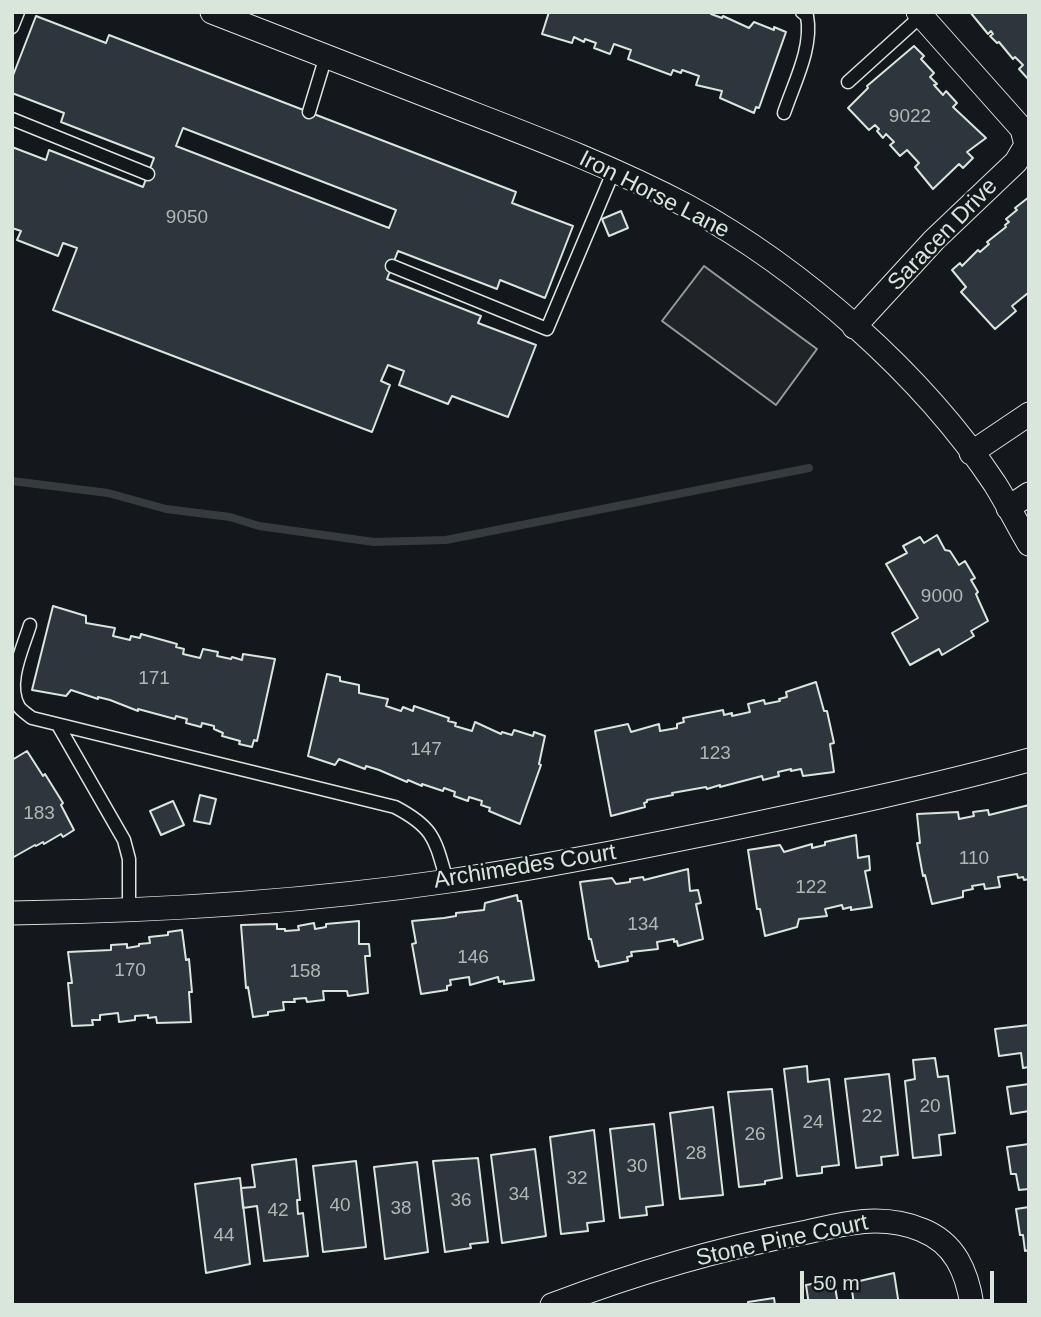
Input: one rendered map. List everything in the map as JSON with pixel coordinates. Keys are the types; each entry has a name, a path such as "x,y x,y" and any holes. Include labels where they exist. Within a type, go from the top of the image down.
{"street":[{"name":"Iron Horse Lane","path":"212,12 614,170 687,206 735,235 791,274 894,363 941,413 995,484 1029,544"},
{"name":"Saracen Drive","path":"854,327 934,240 1016,162 1028,147 1021,129 919,14"},
{"path":"971,453 1029,414"},
{"path":"1009,508 1029,494"},
{"name":"Archimedes Court","path":"12,913 129,911 262,902 447,881 577,860 862,802 1029,760"},
{"name":"Stone Pine Court","path":"552,1305 611,1283 770,1239 850,1223 877,1221 923,1230 952,1250 969,1283 972,1305"}],"lane":[{"path":"12,27 18,12"},
{"path":"784,113 808,43 807,16 802,12"},
{"path":"848,82 919,14"},
{"path":"309,112 326,56"},
{"path":"12,119 148,174"},
{"path":"392,266 547,329 614,170"},
{"path":"30,625 14,680 20,708 32,718 395,807 416,818 430,831 447,881"},
{"path":"58,724 124,839 129,859 129,911"}],"shaded area":[{"path":"704,266 817,349 776,405 662,321"}],"building":[{"path":"549,12 712,12 711,14 722,18 723,16 749,28 754,22 786,32 759,108 756,107 754,113 720,98 722,91 696,85 699,76 682,70 681,73 673,70 671,75 628,59 631,50 614,44 610,54 594,48 596,43 585,39 584,42 574,37 572,43 542,34"},
{"path":"970,12 1029,12 1029,80 1019,69 1023,65 990,36 993,34 991,31 988,34"},
{"path":"36,16 106,43 109,35 516,192 512,203 573,226 545,298 500,280 497,289 398,251 387,279 481,316 478,323 536,345 508,417 452,396 448,404 399,385 404,371 388,365 381,381 390,385 372,432 53,310 77,248 63,243 58,256 17,240 21,231 12,228 12,147 46,160 49,150 143,187 154,158 61,122 64,113 12,93 12,78","holes":["183,128 396,210 389,228 176,146"]},
{"path":"914,46 924,56 921,59 934,73 930,77 937,84 934,85 943,95 946,91 957,103 953,107 986,138 967,152 973,158 963,168 959,164 933,189 915,167 919,163 907,150 900,156 890,145 894,142 886,134 883,138 875,125 869,130 848,108 867,86"},
{"path":"1029,197 1029,295 1028,293 1012,306 1016,311 995,329 961,292 966,287 952,270 960,263 962,266 978,250 980,252 989,244 987,242 1006,227 1009,222 1006,219 1017,210 1015,208"},
{"path":"621,211 628,228 609,236 602,219"},
{"path":"937,535 945,550 950,551 959,565 965,561 975,578 971,580 988,621 971,631 974,636 942,655 939,649 910,665 892,633 918,618 886,564 907,553 903,546 920,537 924,543"},
{"path":"53,606 86,616 86,623 115,628 113,636 130,640 131,636 140,638 141,634 177,644 176,647 184,649 183,654 200,658 203,649 218,652 217,656 231,659 242,660 243,654 275,659 257,741 254,740 252,747 239,744 240,741 222,736 223,733 214,729 214,726 202,723 201,727 186,723 187,719 138,711 110,700 71,690 66,696 32,690"},
{"path":"327,674 340,677 340,681 359,685 359,693 388,699 386,706 401,711 403,707 413,711 414,706 449,718 448,721 456,723 455,726 472,731 475,722 501,734 512,735 514,730 533,736 534,732 545,736 539,764 541,765 520,824 489,811 490,808 481,805 482,801 469,797 468,801 454,796 455,792 444,788 443,791 408,780 407,782 379,770 366,766 365,769 339,759 335,765 308,756"},
{"path":"816,682 824,711 827,711 834,743 830,744 834,772 803,776 801,769 791,769 778,772 779,776 763,780 762,776 720,787 672,793 673,795 647,800 645,807 611,816 595,731 628,724 631,732 659,724 660,731 677,728 677,724 684,722 683,718 723,710 724,715 732,713 732,716 750,712 748,704 764,700 765,704 780,701 779,699 787,697 786,692"},
{"path":"27,751 63,803 61,805 74,830 63,837 61,834 44,844 35,845 12,858 12,760"},
{"path":"200,795 216,799 210,824 194,821"},
{"path":"173,801 184,825 161,835 150,811"},
{"path":"1029,805 1029,879 1018,878 1017,874 998,877 1000,887 985,889 984,884 972,886 973,889 963,891 963,897 932,904 917,843 920,843 917,814 958,812 959,819 974,816 973,812 988,810 989,815"},
{"path":"856,835 858,858 869,856 870,870 865,871 872,907 851,910 851,907 843,909 842,905 825,909 827,916 799,919 797,927 765,936 760,909 757,909 748,850 780,845 784,852 812,844 812,848 825,845 825,842"},
{"path":"688,869 690,891 698,890 701,903 696,904 703,939 678,946 674,939 657,942 658,949 631,952 632,956 627,957 628,961 599,967 589,939 580,882 612,878 616,884"},
{"path":"517,895 518,901 521,901 534,980 504,984 504,981 499,982 498,977 470,985 469,977 450,980 451,985 447,986 447,990 421,994 412,944 416,943 412,921 484,910 485,903"},
{"path":"359,921 359,944 369,944 370,956 365,956 368,993 348,996 347,991 323,991 324,1000 307,1002 306,998 294,999 295,1002 283,1002 284,1010 253,1017 248,987 246,988 241,925 277,924 277,929 285,931 299,930 298,926 314,923 315,929 326,927 326,924"},
{"path":"182,930 186,960 189,959 191,1022 157,1023 156,1017 148,1018 148,1015 119,1022 118,1013 100,1015 100,1020 92,1020 93,1025 72,1026 68,983 72,983 68,952 111,950 111,945 127,944 127,948 139,946 150,943 149,937"},
{"path":"1029,1025 1029,1067 1023,1068 1021,1053 999,1056 995,1029"},
{"path":"935,1058 938,1077 948,1076 955,1133 939,1135 941,1155 913,1158 905,1081 915,1079 913,1060"},
{"path":"807,1066 808,1082 829,1079 839,1165 822,1167 822,1173 797,1176 784,1069"},
{"path":"889,1074 898,1155 881,1157 882,1165 856,1168 845,1079"},
{"path":"1029,1084 1029,1111 1011,1114 1007,1087"},
{"path":"772,1089 782,1178 765,1181 765,1184 739,1187 728,1092"},
{"path":"713,1107 723,1195 680,1199 670,1113"},
{"path":"654,1124 663,1205 646,1207 647,1215 620,1218 610,1129"},
{"path":"594,1130 604,1221 587,1223 588,1231 561,1234 550,1137"},
{"path":"1029,1144 1029,1189 1019,1190 1016,1174 1011,1174 1007,1147"},
{"path":"535,1149 546,1236 502,1243 491,1155"},
{"path":"478,1158 488,1242 470,1244 471,1248 445,1252 433,1161"},
{"path":"296,1159 300,1200 297,1200 298,1214 303,1213 308,1256 264,1261 257,1206 243,1208 241,1188 255,1187 252,1165"},
{"path":"356,1161 366,1247 323,1252 313,1166"},
{"path":"417,1162 428,1252 385,1259 374,1167"},
{"path":"240,1178 250,1264 206,1273 195,1184"},
{"path":"1029,1207 1029,1250 1025,1251 1016,1209"},
{"path":"894,1273 899,1305 854,1305 851,1283"},
{"path":"834,1280 838,1305 809,1305 806,1285"},
{"path":"774,1298 775,1305 748,1305 748,1302"}],"waterway":[{"path":"12,481 108,493 166,509 230,517 259,526 374,542 446,540 809,468"}]}
